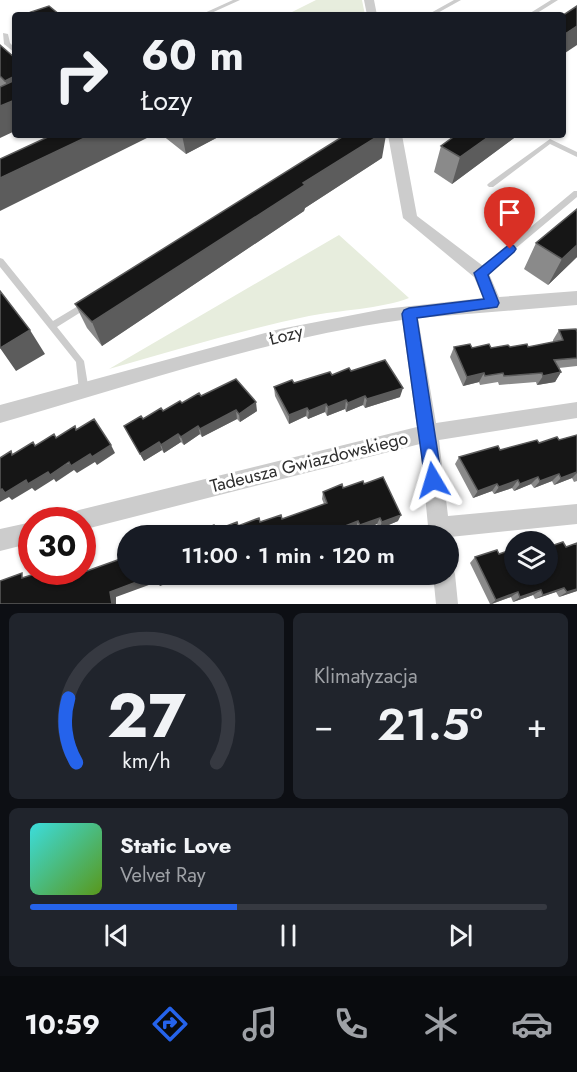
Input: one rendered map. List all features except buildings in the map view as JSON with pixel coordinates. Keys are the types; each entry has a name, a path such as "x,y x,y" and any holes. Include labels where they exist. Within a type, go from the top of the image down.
{"street":[{"path":"396,138 410,218 481,273 493,303"},
{"name":"Łozy","path":"0,414 321,326 493,303 577,298"},
{"path":"409,314 428,433 438,525"},
{"name":"Tadeusza Gwiazdowskiego","path":"96,516 428,433 577,410"},
{"path":"459,529 577,514"},
{"path":"0,540 18,536"},
{"path":"445,585 447,604"}],"lane":[{"path":"211,12 237,0"},
{"path":"436,12 458,0"},
{"path":"535,12 555,0"},
{"path":"5,34 7,44 12,48"},
{"path":"491,185 550,141 577,155"},
{"path":"481,273 577,193"},
{"path":"0,261 80,361 84,391"},
{"path":"53,325 95,299"}],"green space":[{"path":"316,0 362,0 364,12 292,12"},
{"path":"339,235 409,298 386,305 321,314 284,322 109,369"}],"route":[{"path":"433,480 409,314 493,303 481,273 510,249"}]}
